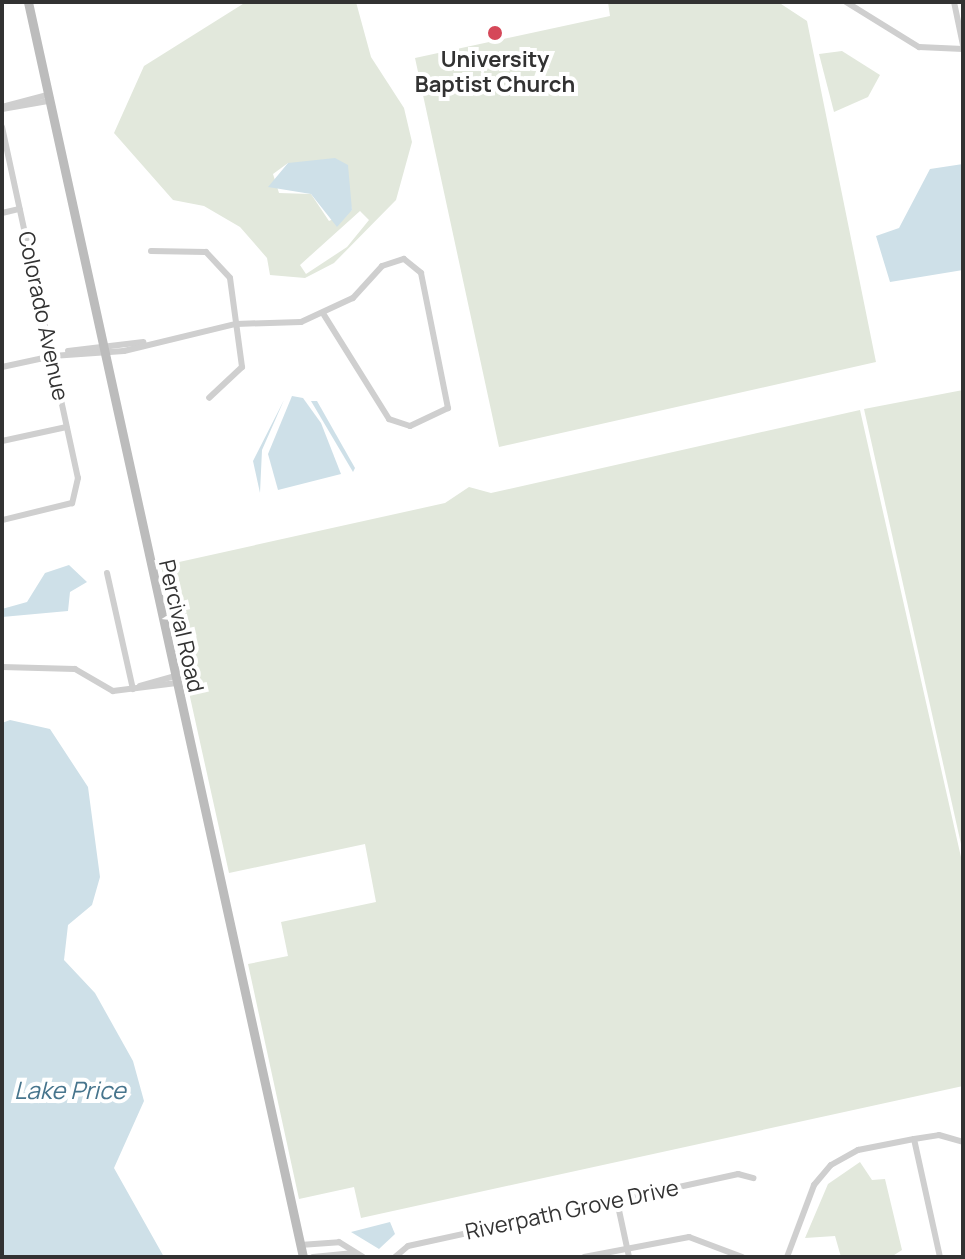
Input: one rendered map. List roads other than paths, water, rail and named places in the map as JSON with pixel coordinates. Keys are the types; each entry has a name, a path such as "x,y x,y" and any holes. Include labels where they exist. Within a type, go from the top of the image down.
{"street":[{"name":"Percival Road","path":"28,2 303,1257"},
{"path":"846,2 919,47 963,47 954,2"},
{"path":"2,108 48,98"},
{"name":"Colorado Avenue","path":"2,127 78,478 72,503 2,520"},
{"path":"2,213 20,209"},
{"path":"151,251 218,259 230,278 242,367 209,398"},
{"path":"2,367 236,324 324,315 353,298 382,266 404,259 421,273 447,397 440,417 410,426 389,419 324,315"},
{"path":"2,441 67,427"},
{"path":"107,573 133,689"},
{"path":"2,667 75,669 113,691 175,679"},
{"path":"787,1257 814,1185 831,1165 858,1150 914,1139 939,1135 963,1142"},
{"path":"914,1139 940,1257"},
{"name":"Riverpath Grove Drive","path":"395,1257 408,1246 738,1174 753,1178"},
{"path":"617,1201 629,1257"},
{"path":"584,1257 689,1237 742,1257"},
{"path":"300,1245 339,1242 360,1255"},
{"path":"313,1257 360,1255"}],"water":[{"path":"335,158 348,165 352,210 337,227 311,194 268,187 288,163"},
{"path":"963,164 963,270 890,282 876,236 899,228 930,169"},
{"path":"292,396 303,398 321,423 341,474 278,490 268,454"},
{"path":"284,400 262,450 260,493 253,461"},
{"path":"311,401 317,401 355,468 353,472"},
{"path":"69,565 87,582 70,592 68,611 2,617 2,609 27,602 45,573"},
{"name":"Lake Price","path":"10,720 50,729 88,787 100,877 92,905 68,925 64,960 95,993 133,1061 144,1101 114,1168 164,1257 2,1257 2,723"},
{"path":"390,1222 395,1234 379,1249 351,1232"}],"place":[{"name":"University Baptist Church","path":"495,33"}]}
